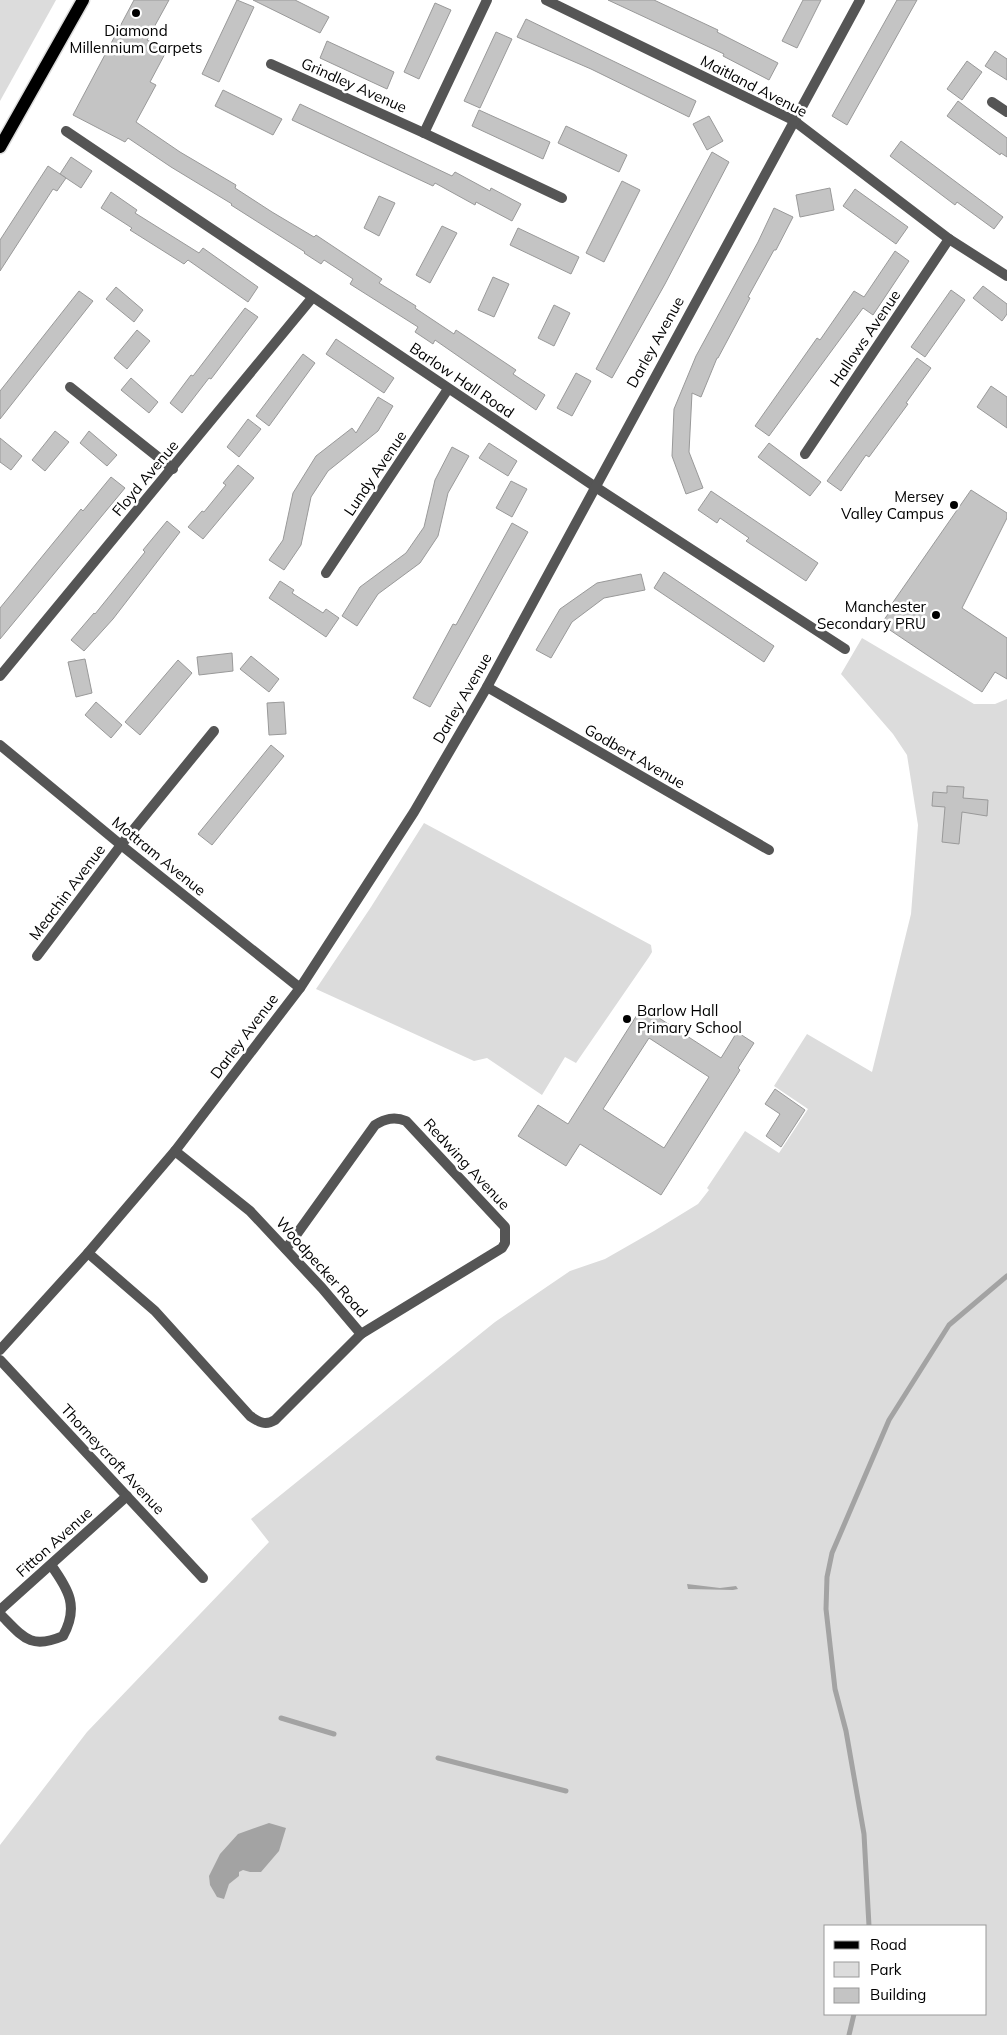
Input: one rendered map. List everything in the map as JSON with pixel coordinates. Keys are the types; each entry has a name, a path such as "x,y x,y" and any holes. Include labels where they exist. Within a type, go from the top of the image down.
{"main road":[{"path":"0,147 83,0"}],"street":[{"path":"424,133 487,0"},
{"name":"Maitland Avenue","path":"546,0 793,120 949,238 1007,276"},
{"name":"Darley Avenue","path":"0,1350 88,1253 175,1151 300,988 414,812 487,687 594,486 860,0"},
{"name":"Grindley Avenue","path":"271,64 562,198"},
{"path":"992,102 1007,112"},
{"name":"Barlow Hall Road","path":"66,131 448,389 845,650"},
{"name":"Hallows Avenue","path":"805,454 949,238"},
{"name":"Floyd Avenue","path":"0,676 173,469 312,298"},
{"path":"70,387 173,469"},
{"name":"Lundy Avenue","path":"326,573 448,389"},
{"name":"Godbert Avenue","path":"487,687 769,850"},
{"name":"Meachin Avenue","path":"37,956 121,845 214,730"},
{"name":"Mottram Avenue","path":"0,745 121,845 300,988"},
{"name":"Redwing Avenue","path":"286,1249 374,1125 392,1118 406,1121 505,1227 505,1243 502,1248 362,1334"},
{"name":"Woodpecker Road","path":"88,1253 155,1311 250,1416 261,1423 268,1424 275,1420 362,1334 250,1211 175,1151"},
{"name":"Thorneycroft Avenue","path":"0,1360 204,1578"},
{"name":"Fitton Avenue","path":"0,1612 127,1496"},
{"path":"0,1612 18,1632 32,1642 48,1642 63,1636 72,1615 70,1600 64,1583 51,1565"}],"green space":[{"path":"0,0 56,0 0,101"},
{"path":"862,638 974,704 995,704 1007,699 1007,2035 0,2035 0,1845 87,1732 269,1542 251,1519 495,1322 570,1271 605,1259 698,1204 709,1190 707,1188 745,1131 779,1153 808,1109 774,1086 807,1034 872,1072 911,914 918,825 907,755 893,734 841,674"},
{"path":"424,823 651,945 652,952 649,957 576,1063 565,1057 542,1095 487,1058 474,1061 316,989"}],"shaded area":[{"path":"687,1584 720,1588 736,1586 738,1589 688,1589"},
{"path":"269,1823 286,1828 279,1851 261,1872 243,1870 239,1872 239,1876 229,1884 224,1899 217,1897 210,1885 209,1876 220,1854 238,1834"}],"building":[{"path":"134,0 169,0 147,40 167,50 150,82 156,85 136,122 180,152 236,185 235,188 272,212 314,237 316,235 382,279 379,283 416,306 415,308 454,334 456,330 516,370 513,374 545,395 536,410 435,340 433,344 415,332 418,327 350,284 353,279 324,260 321,264 232,204 128,138 125,142 73,115"},
{"path":"237,0 254,7 219,82 202,74"},
{"path":"253,0 295,0 329,17 320,33"},
{"path":"608,0 654,0 718,30 717,32 778,63 769,80 723,56 724,54"},
{"path":"803,0 821,0 797,48 782,41"},
{"path":"897,0 917,0 847,125 832,116"},
{"path":"435,3 451,10 419,79 404,72"},
{"path":"526,19 696,101 689,117 591,69 517,37"},
{"path":"496,32 512,39 480,108 464,101"},
{"path":"327,41 394,72 387,89 320,58"},
{"path":"995,51 1007,59 1007,80 985,66"},
{"path":"967,61 982,72 962,100 947,89"},
{"path":"223,90 282,119 273,135 215,106"},
{"path":"958,101 1007,138 1007,157 1001,153 1000,155 947,116"},
{"path":"300,104 452,176 455,172 490,191 491,188 521,204 512,221 476,202 475,205 435,183 433,186 292,120"},
{"path":"479,110 550,142 543,159 472,126"},
{"path":"709,116 723,141 707,150 693,124"},
{"path":"566,126 627,155 619,172 558,143"},
{"path":"901,141 1003,217 994,229 957,202 955,205 890,156"},
{"path":"712,152 729,162 665,284 612,378 596,369"},
{"path":"71,157 92,171 81,188 60,174"},
{"path":"48,166 66,178 57,191 53,189 0,271 0,240"},
{"path":"622,181 640,190 604,262 586,253"},
{"path":"830,188 834,210 800,217 796,195"},
{"path":"855,189 908,227 896,244 843,206"},
{"path":"111,192 137,210 135,213 199,253 203,248 258,287 248,302 188,260 184,264 130,230 132,228 101,208"},
{"path":"379,196 395,203 379,236 364,228"},
{"path":"774,208 793,217 748,297 750,298 717,358 701,397 692,393 689,452 703,488 686,494 672,456 674,409 696,356 758,242"},
{"path":"442,226 457,233 430,283 416,275"},
{"path":"518,228 579,257 571,274 510,245"},
{"path":"895,251 909,261 873,315 863,308 769,436 755,426 817,338 820,340 854,291 864,297"},
{"path":"493,277 509,284 494,317 478,310"},
{"path":"983,286 1007,304 1007,314 1002,321 973,298"},
{"path":"116,287 143,310 134,322 106,299"},
{"path":"951,290 965,300 925,357 911,347"},
{"path":"79,291 93,301 0,419 0,391"},
{"path":"554,305 570,313 554,346 538,338"},
{"path":"245,308 258,317 211,379 209,378 182,413 170,403"},
{"path":"137,330 150,341 127,369 114,358"},
{"path":"336,339 394,378 384,393 326,354"},
{"path":"303,354 315,363 269,426 256,416"},
{"path":"917,358 931,368 906,403 908,404 869,457 866,455 841,491 827,481"},
{"path":"576,373 591,381 572,416 557,408"},
{"path":"131,378 158,402 149,413 121,390"},
{"path":"991,386 1007,397 1007,428 977,407"},
{"path":"378,397 393,406 378,431 328,471 311,497 301,545 284,570 269,560 283,540 293,493 316,456 352,428 356,433"},
{"path":"248,419 261,429 239,457 227,447"},
{"path":"55,431 69,442 45,471 32,460"},
{"path":"89,431 117,455 107,466 80,443"},
{"path":"0,438 22,456 11,470 0,462"},
{"path":"489,443 517,461 508,476 479,458"},
{"path":"769,443 821,482 810,496 758,457"},
{"path":"452,447 469,456 448,493 438,536 420,563 378,594 357,626 342,616 360,587 406,553 424,527 435,480"},
{"path":"238,465 254,478 203,539 188,527 202,511 204,512 226,485 223,483"},
{"path":"111,477 125,488 0,639 0,608 81,509 83,511"},
{"path":"511,481 527,489 512,517 496,508"},
{"path":"971,490 1007,513 1007,518 962,608 1007,638 1007,679 995,672 982,692 881,624 891,610 889,608"},
{"path":"711,491 818,563 806,581 746,541 749,538 720,518 717,523 698,510"},
{"path":"167,521 180,532 113,619 84,651 71,640 95,614 145,552 143,550"},
{"path":"512,523 528,532 430,707 413,698 453,624 456,625"},
{"path":"664,572 774,646 764,662 654,588"},
{"path":"641,574 645,590 604,598 572,622 551,658 536,650 560,609 597,583"},
{"path":"280,581 294,590 292,593 323,613 326,609 339,618 326,637 269,598"},
{"path":"232,653 233,671 199,675 197,657"},
{"path":"251,656 279,679 269,692 240,669"},
{"path":"85,659 92,693 76,697 68,662"},
{"path":"178,660 192,673 140,735 125,722"},
{"path":"96,702 122,725 111,738 85,715"},
{"path":"284,702 286,734 269,735 267,703"},
{"path":"271,745 284,756 212,845 198,834"},
{"path":"947,786 964,787 963,798 988,800 987,816 962,812 959,844 942,842 945,807 932,806 933,792 947,793"},
{"path":"642,1007 721,1058 737,1032 754,1043 738,1068 740,1070 661,1195 580,1144 566,1166 518,1136 538,1105 568,1124","holes":["649,1038 709,1077 664,1148 603,1109"]},
{"path":"775,1089 805,1110 781,1147 766,1136 780,1114 765,1104"}],"waterway":[{"path":"869,1925 864,1834 846,1731 835,1689 826,1609 827,1577 832,1553 889,1420 949,1325 1007,1276"},
{"path":"281,1718 334,1734"},
{"path":"438,1758 566,1791"},
{"path":"849,2035 854,2015"}],"place":[{"name":"Diamond Millennium Carpets","path":"136,13"},
{"name":"Mersey Valley Campus","path":"954,505"},
{"name":"Manchester Secondary PRU","path":"936,615"},
{"name":"Barlow Hall Primary School","path":"627,1019"}]}
